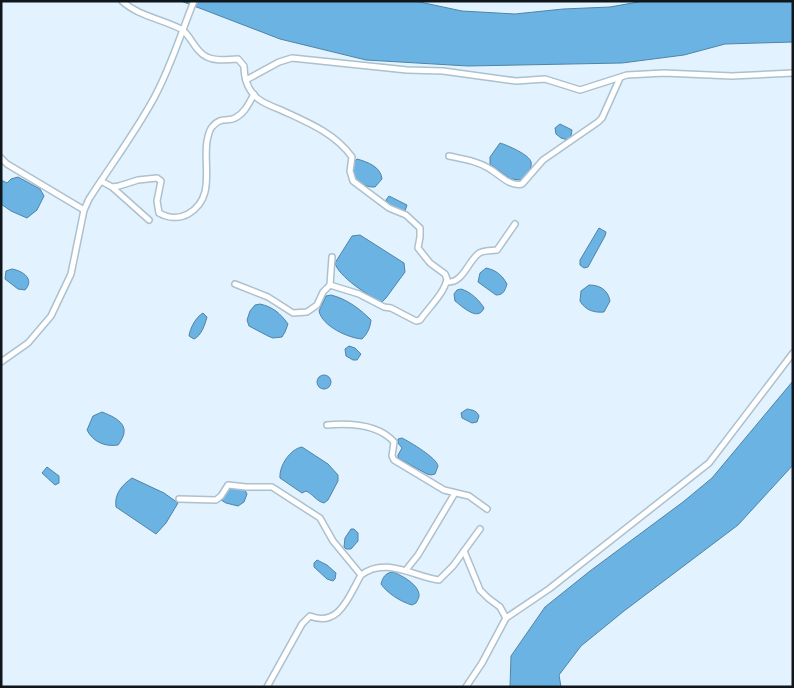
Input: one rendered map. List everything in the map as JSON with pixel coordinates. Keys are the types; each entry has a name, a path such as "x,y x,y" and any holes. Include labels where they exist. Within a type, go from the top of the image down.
{"street":[{"path":"122,1 144,14 183,30 195,47 206,57 215,60 238,60 244,66 244,75 256,98 316,126 331,136 352,157 350,171 353,180 389,208 406,216 420,228 418,248 430,263 445,274 447,282 420,320 416,321 391,308 384,308 359,294 330,285"},
{"path":"1,362 28,343 51,316 71,274 84,210 89,199 138,126 155,96 194,1"},
{"path":"246,80 278,62 292,58 407,70 443,70 516,81 545,79 580,90 627,75 664,72 732,76 793,73"},
{"path":"448,156 476,162 490,168 509,182 517,185 522,184 543,160 602,118 620,78"},
{"path":"112,186 157,178 160,181 159,213 171,218 182,217 192,212 200,203 207,189 205,150 211,127 223,118 234,119 244,111 254,94"},
{"path":"1,158 7,164 84,210"},
{"path":"101,181 112,186 149,220"},
{"path":"447,282 452,283 460,278 478,254 484,251 497,250 515,224"},
{"path":"234,284 268,297 293,313 307,312 317,305 323,292 330,285 332,257"},
{"path":"466,687 482,663 506,618 549,589 709,463 793,354"},
{"path":"327,425 364,425 383,434 394,442 392,456 394,460 444,490 469,496 487,509"},
{"path":"179,499 216,500 228,485 232,484 246,487 272,488 320,518 333,541 361,576"},
{"path":"406,570 418,555 455,493"},
{"path":"267,687 302,624 310,616 325,620 336,615 361,576 366,572 381,568 406,570 421,577 439,580 453,566 480,528"},
{"path":"464,551 480,590 500,607 506,618"}],"water":[{"path":"181,1 415,1 462,11 515,14 610,7 644,1 793,1 793,42 725,44 684,55 622,63 468,66 366,60 280,39"},
{"path":"560,124 572,130 568,140 556,134 555,128"},
{"path":"500,143 530,159 531,167 521,180 511,179 490,164 490,157"},
{"path":"357,159 369,163 379,171 382,179 375,187 361,183 352,176 352,164"},
{"path":"18,177 40,189 44,196 37,210 27,218 1,204 1,180 7,183 11,179"},
{"path":"389,196 407,205 405,211 403,212 390,205 386,200"},
{"path":"599,228 606,232 605,236 588,267 584,268 580,265 580,260"},
{"path":"360,235 404,263 405,272 382,302 347,279 335,263 352,236"},
{"path":"486,268 498,273 507,284 501,294 496,295 478,282 480,273"},
{"path":"12,269 24,274 28,279 28,286 25,290 18,289 5,279 6,271"},
{"path":"589,285 600,287 607,294 610,301 604,312 590,310 584,307 580,301 581,291"},
{"path":"461,289 471,294 480,302 484,308 481,312 474,314 455,301 454,294 457,290"},
{"path":"331,295 353,305 371,320 366,335 362,339 336,330 325,322 319,311 326,296"},
{"path":"260,304 276,311 288,324 282,337 273,338 249,326 247,320 250,311 255,305"},
{"path":"203,313 207,317 205,323 201,333 194,339 189,336 191,330 196,320"},
{"path":"349,346 355,348 361,354 357,360 346,356 345,349"},
{"path":"321,375 327,375 331,382 327,389 321,389 317,385 317,379"},
{"path":"793,381 793,465 738,525 581,646 559,675 561,687 510,687 511,656 545,607 712,478"},
{"path":"467,409 477,413 479,416 477,422 472,423 462,418 461,413"},
{"path":"102,412 119,421 124,428 122,439 118,445 100,443 87,430 93,416"},
{"path":"402,438 433,459 438,466 435,474 427,474 398,458 402,448 398,443 398,439"},
{"path":"302,447 328,464 338,475 338,481 328,500 324,503 306,491 302,493 280,478 283,463 293,451"},
{"path":"47,467 59,476 59,483 55,485 42,473"},
{"path":"132,478 164,493 178,503 166,523 156,534 116,507 116,498 120,490"},
{"path":"228,488 243,489 247,494 244,502 238,506 221,500"},
{"path":"351,529 358,533 358,541 351,549 346,549 344,547 345,538"},
{"path":"317,560 327,565 336,573 333,581 327,579 314,567 314,563"},
{"path":"393,572 405,578 416,588 419,596 416,603 408,604 391,594 381,584 388,573"}]}
